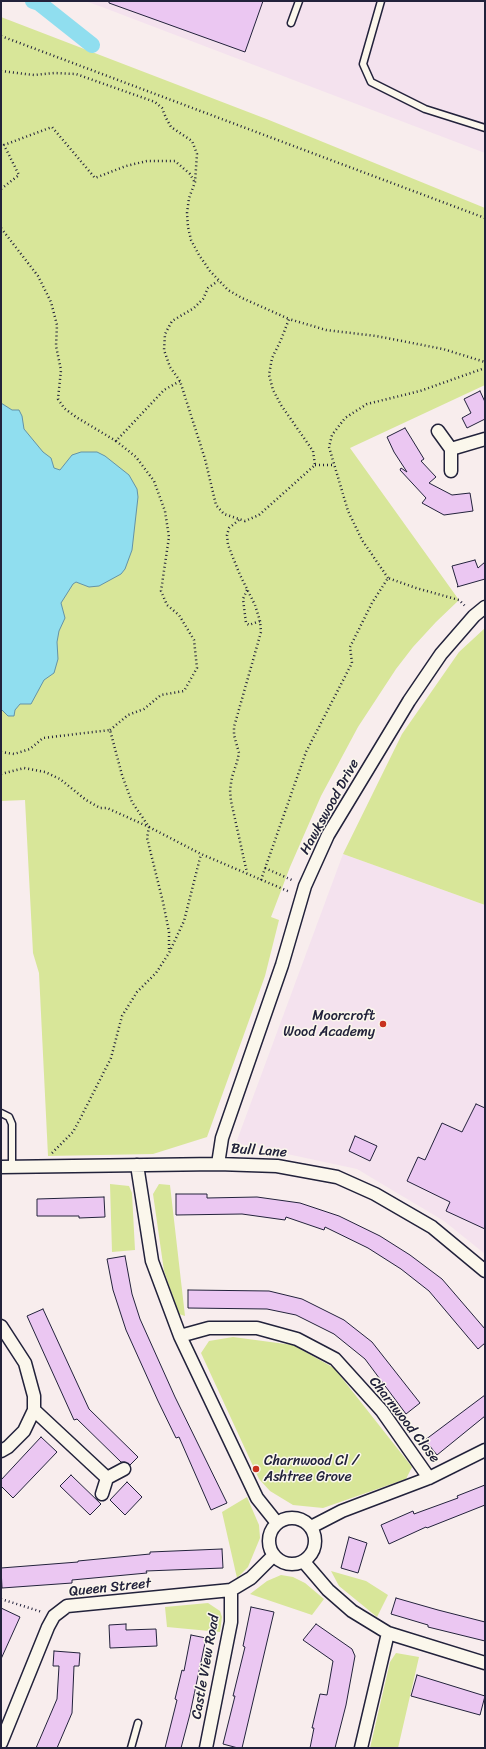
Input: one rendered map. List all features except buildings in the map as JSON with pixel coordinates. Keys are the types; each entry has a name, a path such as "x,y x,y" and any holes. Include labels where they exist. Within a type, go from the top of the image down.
{"street":[{"path":"438,431 450,449 451,471"},
{"path":"450,449 485,439"},
{"name":"Hawkswood Drive","path":"218,1164 222,1138 282,965 305,886 328,835 409,701 441,654 474,616 485,607"},
{"name":"Bull Lane","path":"7,1167 218,1164 277,1166 337,1177 375,1194 428,1224 485,1271"},
{"path":"136,1165 152,1262 180,1336 257,1498 277,1523"},
{"path":"1,1326 25,1363 34,1396 34,1410 24,1431 1,1451"},
{"name":"Charnwood Close","path":"180,1336 209,1328 257,1328 297,1340 335,1359 382,1411 429,1478"},
{"path":"34,1410 107,1478"},
{"path":"311,1527 342,1512 429,1478 485,1450"},
{"path":"102,1494 107,1478 124,1469"},
{"path":"290,1518 297,1518 305,1521 311,1527 315,1534 314,1549 304,1562 288,1564 280,1562 274,1556 269,1547 268,1539 272,1528 277,1523 290,1518"},
{"name":"Queen Street","path":"54,1616 67,1606 231,1590 251,1578 274,1556"},
{"path":"304,1562 328,1590 352,1610 388,1633 485,1663"},
{"name":"Castle View Road","path":"206,1748 231,1622 231,1590"},
{"path":"1,1743 54,1616"},
{"path":"361,1748 388,1633"}],"lane":[{"path":"291,23 299,1"},
{"path":"381,1 362,64 371,82 425,109 485,128"},
{"path":"1,1113 9,1117 12,1124 7,1167"},
{"path":"131,1748 138,1723"}],"path":[{"path":"1,36 485,218"},
{"path":"1,71 34,75 54,73 76,74 155,102 162,108 172,127 192,141 197,154 194,182 189,198 187,213 191,240 199,255 218,281 228,290 242,298 289,319 326,330 376,336 443,349 485,362"},
{"path":"1,190 19,175 2,144 52,127 95,178 126,166 147,161 175,160 190,174 194,182"},
{"path":"1,228 38,276 51,302 57,325 56,346 61,370 58,399 64,408 116,441 136,458 154,481 165,511 169,537 161,591 167,605 179,616 194,640 197,668 184,691 161,695 144,709 128,715 110,730 43,738 30,749 14,754 1,752"},
{"path":"218,281 208,288 203,299 194,308 172,321 165,334 164,350 170,367 180,381 205,459 216,505 224,514 245,521 259,515 315,465 334,465"},
{"path":"289,319 272,358 269,375 273,390 281,405 313,451 315,465"},
{"path":"474,616 459,600 416,588 388,578 362,540 348,511 329,447 332,435 345,418 367,404 420,391 485,368"},
{"path":"116,441 164,390 180,381"},
{"path":"239,520 229,528 227,535 228,545 260,621 261,632 234,727 234,735 238,752 230,790 231,801 247,874"},
{"path":"261,880 306,752 352,663 350,647 372,603 388,578"},
{"path":"247,590 243,599 246,623 249,625 260,621"},
{"path":"110,730 122,775 132,802 149,827 147,838 169,932 169,953"},
{"path":"1,774 24,768 45,772 60,779 86,800 100,808 107,808 149,827 201,854 293,893"},
{"path":"48,1156 73,1132 111,1058 122,1016 136,992 156,973 169,953 184,921 201,854"},
{"path":"265,868 296,882"},
{"path":"1,1599 54,1616"}],"shaded area":[{"path":"85,1 485,1 485,153 102,7"},
{"name":"Moorcroft Wood Academy","path":"343,854 485,905 485,1254 444,1221 357,1169 236,1143"}],"green space":[{"path":"1,17 269,120 485,208 485,385 350,448 459,600 413,647 396,669 358,727 321,796 290,867 271,917 279,920 265,976 207,1137 153,1154 48,1156 39,973 33,953 25,800 1,801"},
{"path":"485,628 485,905 343,854 402,734 459,652"},
{"path":"110,1184 129,1186 132,1193 135,1250 112,1252"},
{"path":"159,1184 170,1185 185,1316 179,1314 164,1271 153,1194"},
{"path":"233,1337 293,1345 334,1368 412,1467 406,1479 323,1508 293,1505 270,1491 259,1479 201,1353 209,1341"},
{"path":"247,1497 259,1525 260,1538 248,1567 237,1578 222,1512"},
{"path":"331,1571 366,1581 388,1595 377,1617 339,1586"},
{"path":"281,1575 293,1577 305,1583 324,1599 312,1615 250,1594 267,1581"},
{"path":"208,1603 220,1611 222,1617 220,1632 167,1627 165,1607"},
{"path":"396,1653 419,1657 398,1748 370,1748 390,1662"}],"water":[{"path":"1,403 12,410 19,410 22,416 24,429 43,452 51,458 54,468 60,470 72,455 81,452 97,452 105,456 129,475 137,489 138,497 132,550 125,569 121,574 99,586 89,587 76,582 73,584 61,603 65,618 59,631 57,642 58,659 54,673 44,680 31,704 20,704 15,710 14,716 8,716 1,709"}],"waterway":[{"path":"33,1 39,3 92,45"}],"place":[{"name":"Moorcroft Wood Academy","path":"383,1024"},
{"name":"Charnwood Cl / Ashtree Grove","path":"256,1469"}]}
